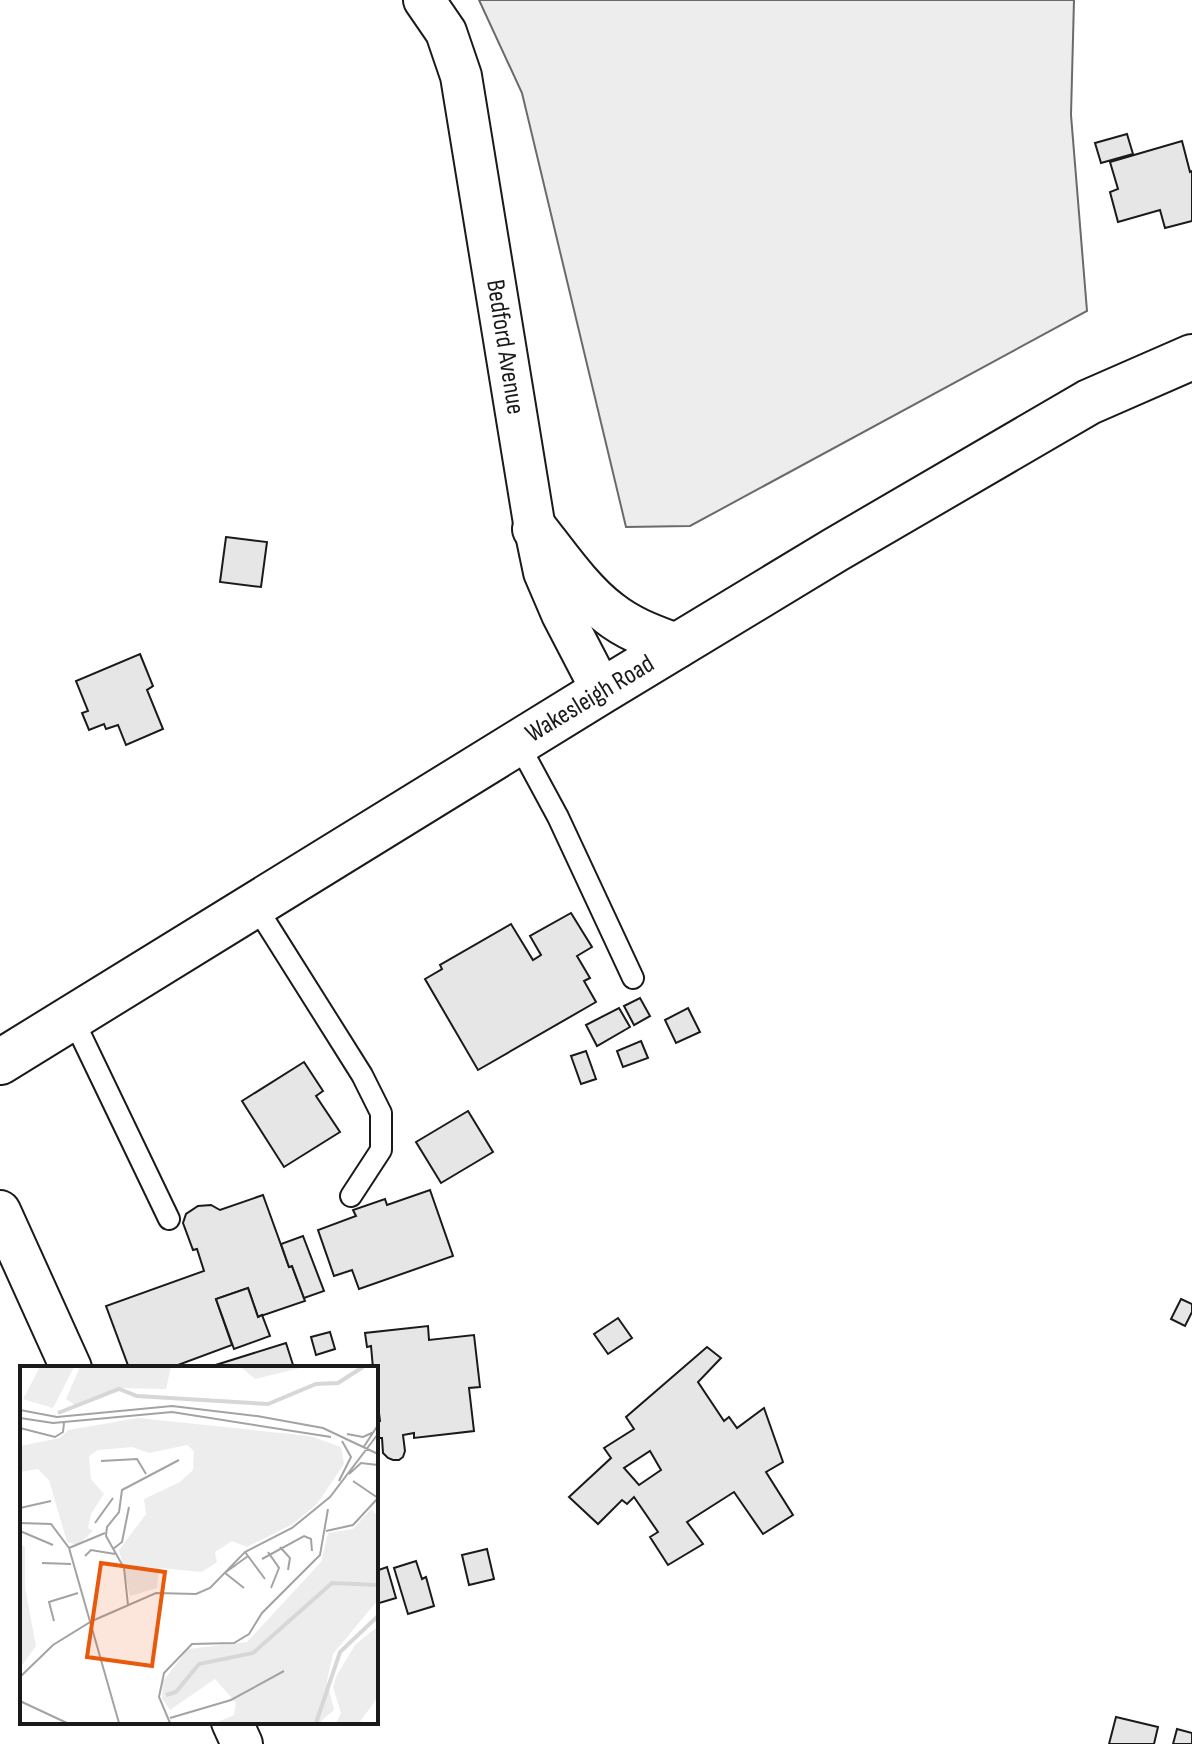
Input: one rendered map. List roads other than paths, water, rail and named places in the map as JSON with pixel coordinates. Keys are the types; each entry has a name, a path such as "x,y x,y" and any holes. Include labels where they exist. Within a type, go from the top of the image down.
{"main road":[{"name":"Wakesleigh Road","path":"0,1062 676,646 1089,402 1192,357"},
{"path":"535,529 607,612 645,634 676,646"}],"street":[{"name":"Bedford Avenue","path":"424,0 446,32 461,76 544,572 602,691"},
{"path":"0,1211 70,1366"},
{"path":"233,1724 242,1744"}],"lane":[{"path":"518,743 558,817 633,978"},
{"path":"255,905 362,1075 381,1113 381,1150 351,1196"},
{"path":"72,1017 169,1219"}]}
